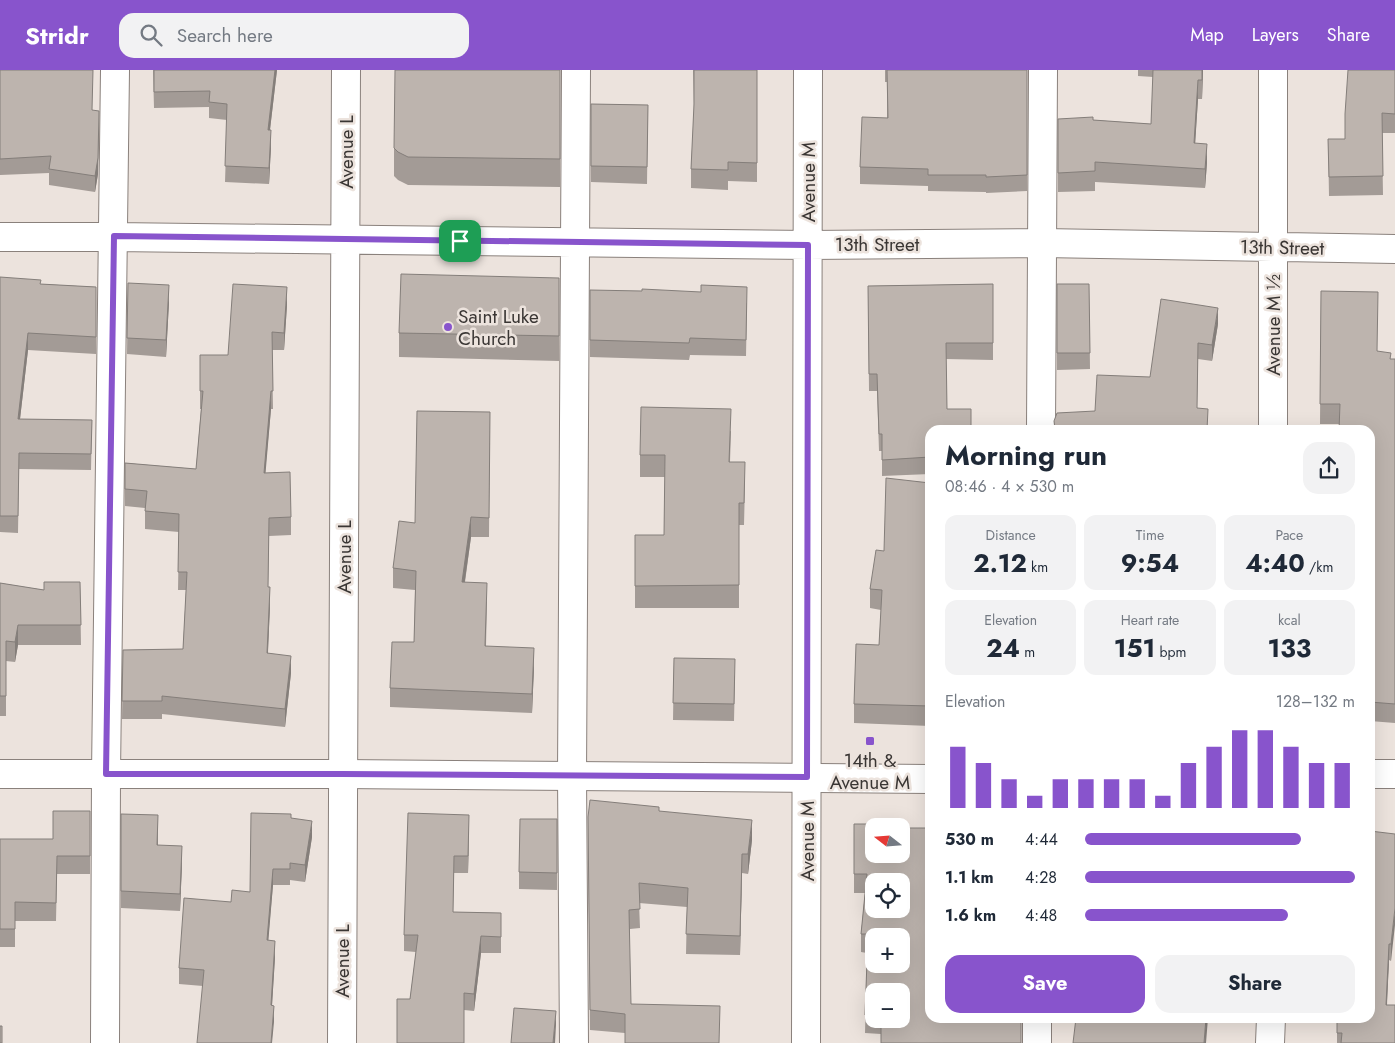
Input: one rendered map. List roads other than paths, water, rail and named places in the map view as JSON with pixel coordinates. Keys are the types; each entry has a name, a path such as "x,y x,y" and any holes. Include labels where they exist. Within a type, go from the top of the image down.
{"street":[{"path":"105,1043 106,774 115,70"},
{"name":"Avenue L","path":"342,1043 346,70"},
{"path":"574,1043 572,776 576,70"},
{"name":"Avenue M","path":"806,1043 808,70"},
{"path":"1041,425 1043,70"},
{"name":"Avenue M ½","path":"1274,70 1274,425"},
{"name":"13th Street","path":"0,237 114,236 808,245 1043,243 1395,249"},
{"path":"0,774 343,774 925,779"},
{"path":"1375,774 1395,774"},
{"path":"1037,1023 1037,1043"},
{"path":"1270,1043 1271,1023"}],"place":[{"name":"Saint Luke Church","path":"448,327"},
{"name":"14th & Avenue M","path":"870,741"}]}
